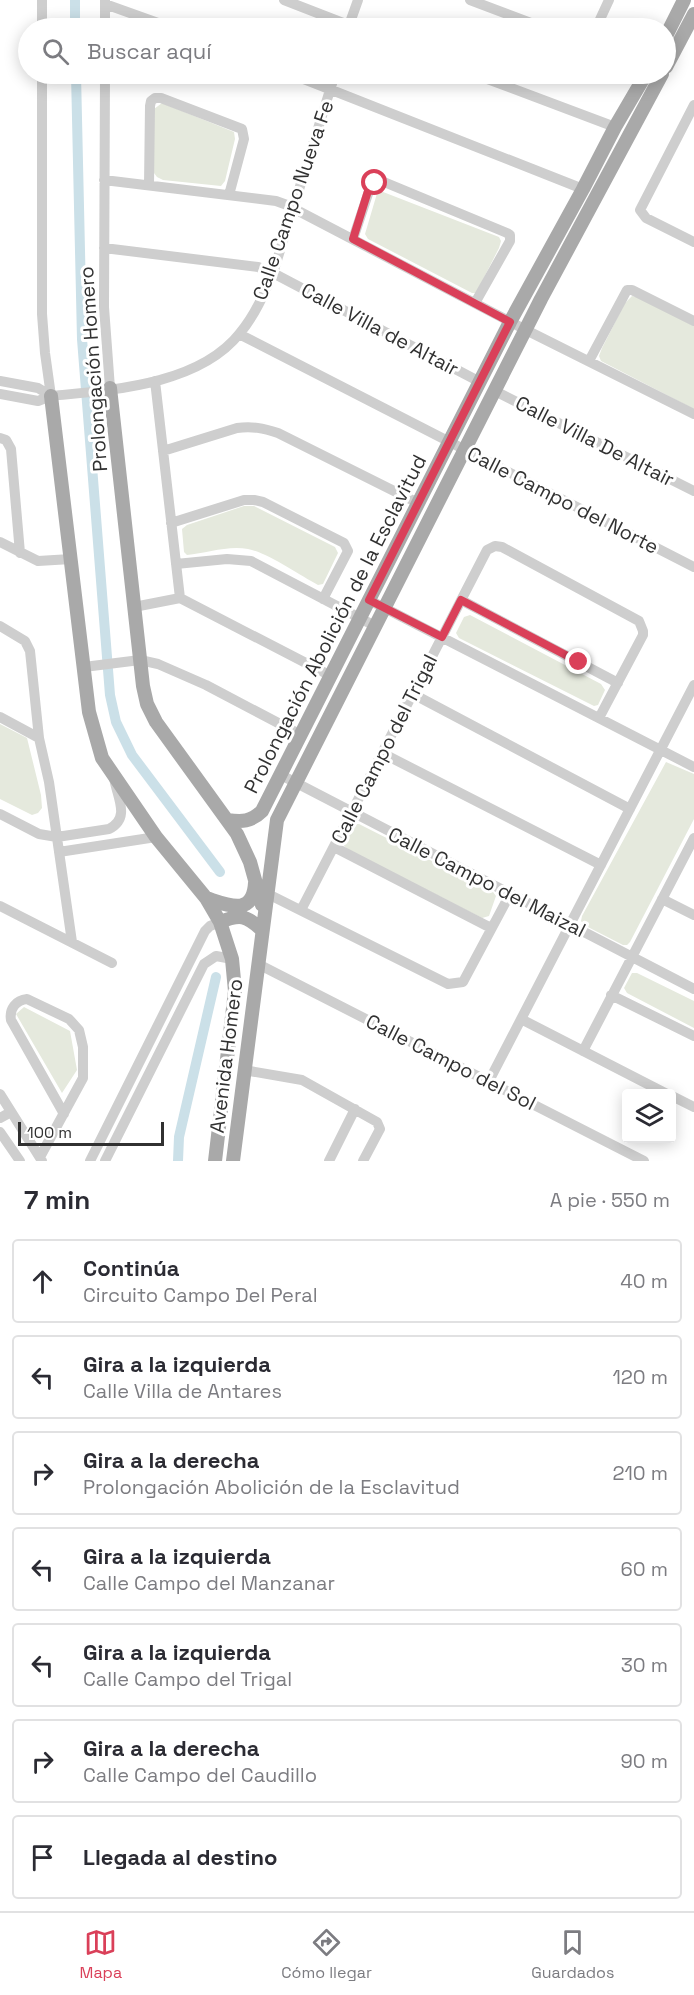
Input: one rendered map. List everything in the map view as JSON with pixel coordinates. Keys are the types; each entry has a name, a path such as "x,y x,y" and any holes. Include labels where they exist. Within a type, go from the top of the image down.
{"main road":[{"path":"675,18 684,0"},
{"path":"676,48 694,14"},
{"name":"Prolongación Abolición de la Esclavitud","path":"140,660 147,704 156,722 227,820 248,821 256,818 281,776 510,322 640,84"},
{"name":"Prolongación Abolición de la Esclavitud","path":"258,959 277,820 526,330 657,84"},
{"name":"Prolongación Homero","path":"110,388 140,660"},
{"name":"Prolongación Homero","path":"51,396 80,635 91,666"},
{"path":"91,666 89,712 95,740 102,758 156,837 206,898 220,922 232,959"},
{"path":"227,820 244,848 256,880 264,913"},
{"path":"206,898 228,905 246,904 254,896 256,880"},
{"path":"220,922 234,917 245,918 262,930"},
{"name":"Avenida Homero","path":"214,1161 235,991 232,959"},
{"name":"Avenida Homero","path":"233,1161 258,959"}],"street":[{"path":"42,0 42,18"},
{"path":"284,0 327,18"},
{"path":"354,18 358,0"},
{"path":"470,0 517,18"},
{"path":"601,18 609,0"},
{"path":"105,18 105,2 146,18"},
{"name":"Prolongación Homero","path":"42,84 42,314 51,396"},
{"name":"Prolongación Homero","path":"105,84 104,307 110,388"},
{"path":"320,84 583,189"},
{"name":"Calle Campo Nueva Fe","path":"0,394 38,401 51,396 155,381 179,375 200,366 223,350 239,334 262,301 273,273 332,84"},
{"path":"501,84 615,127"},
{"path":"149,185 150,106 151,101 155,98 161,98 242,129 244,139 229,195"},
{"path":"694,105 640,210 646,218 694,242"},
{"path":"104,180 276,201 294,207 510,322 694,414"},
{"path":"353,239 370,188 375,183 382,182 507,233 510,241 476,303"},
{"name":"Calle Villa de Altair","path":"104,248 258,267 480,382"},
{"path":"589,361 627,290 632,290 694,321"},
{"name":"Calle Campo del Norte","path":"239,334 694,567"},
{"name":"Calle Campo Nueva Fe","path":"0,381 38,388 51,396"},
{"path":"155,381 180,598"},
{"name":"Calle Villa De Altair","path":"495,391 694,491"},
{"path":"163,451 237,428 261,427 278,433 418,503"},
{"path":"0,438 8,442 11,449 20,553"},
{"path":"171,523 244,500 263,502 346,546 348,551 323,599"},
{"path":"0,542 32,559 45,561 71,559"},
{"name":"Calle Campo del Trigal","path":"301,910 490,547 499,546 639,621 643,636 599,718"},
{"path":"176,564 227,559 251,561 375,626"},
{"path":"134,608 180,598 331,676"},
{"path":"369,600 694,767"},
{"path":"461,600 618,683"},
{"path":"0,626 20,636 30,651 39,738 49,782 72,942"},
{"path":"91,666 140,660 158,664 206,684 301,735"},
{"path":"489,1081 694,685"},
{"path":"413,694 630,809"},
{"path":"0,717 39,738"},
{"path":"382,753 601,865"},
{"name":"Calle Campo del Maizal","path":"281,776 694,989"},
{"path":"0,814 39,834 57,837 109,829 116,826 123,808 114,778"},
{"path":"59,852 156,837"},
{"path":"583,1051 694,839"},
{"path":"334,847 491,928"},
{"path":"267,893 453,985 463,982 510,894"},
{"path":"662,899 694,915"},
{"path":"0,906 112,963"},
{"path":"90,1161 205,931 220,922"},
{"path":"105,1161 204,964 216,956 232,959"},
{"name":"Calle Campo del Sol","path":"258,959 644,1161"},
{"path":"611,995 694,1036"},
{"path":"0,1094 41,1159 83,1078 83,1047 79,1030 69,1019 27,999 16,1002 11,1011 11,1020 64,1114"},
{"path":"521,1019 657,1089"},
{"path":"244,1070 302,1080 377,1122 380,1130 363,1161"},
{"path":"676,1098 694,1107"},
{"path":"328,1161 355,1109"},
{"path":"0,1118 13,1116"},
{"path":"13,1116 0,1130 20,1161"}],"shaded area":[{"path":"162,103 234,132 235,139 225,181 221,186 163,180 154,173 154,109"},
{"path":"378,190 499,237 501,241 499,248 476,293 368,239 365,234"},
{"path":"632,296 641,298 694,326 694,409 601,361 599,356 602,348 625,303"},
{"path":"244,506 254,506 335,547 338,553 323,584 318,585 274,560 248,549 225,549 187,555 184,552 182,529 187,525"},
{"path":"470,615 601,684 605,690 598,705 594,706 459,638 456,633 464,617"},
{"path":"0,724 27,738 41,795 42,808 38,813 32,815 0,799"},
{"path":"666,762 694,774 694,819 630,942 623,945 584,925 581,921 582,916"},
{"path":"355,824 493,892 496,896 489,916 482,918 349,850 344,846 345,840 348,831"},
{"path":"632,973 637,973 694,1001 694,1028 627,993 624,988"},
{"path":"24,1007 70,1031 77,1070 62,1093 16,1014"}],"waterway":[{"path":"75,0 75,18"},
{"path":"76,84 82,339 110,695 116,722 132,755 220,872"},
{"path":"178,1161 179,1137 216,977"}],"route":[{"path":"375,183 368,191 353,239 510,322 369,600 442,637 461,600 579,662"}]}
